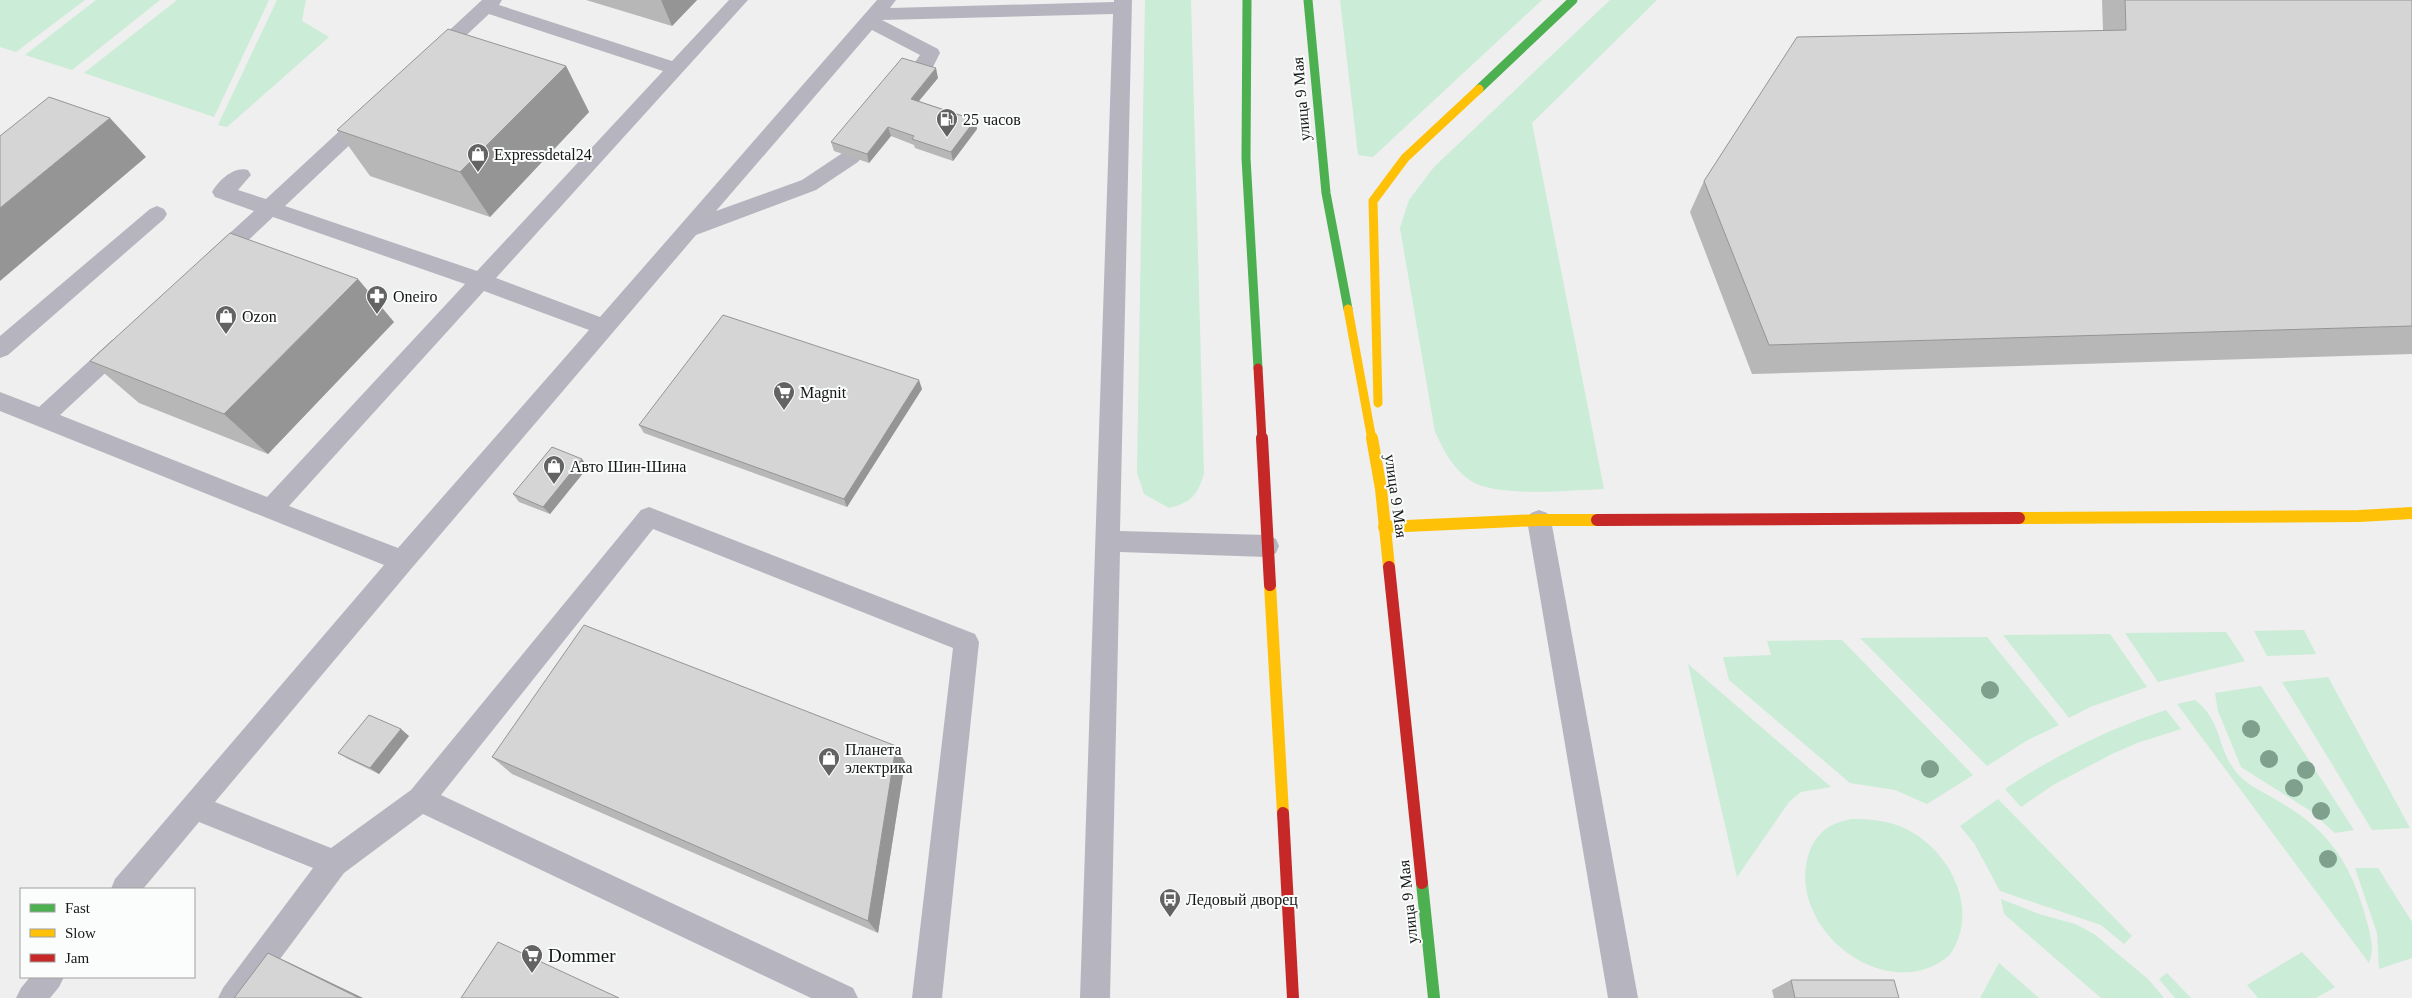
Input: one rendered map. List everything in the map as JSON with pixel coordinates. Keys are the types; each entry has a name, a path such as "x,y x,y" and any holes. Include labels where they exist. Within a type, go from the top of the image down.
{"main road":[{"path":"1247,0 1246,158 1292,998"},
{"name":"улица 9 Мая","path":"1308,0 1326,193 1381,489 1434,998"},
{"path":"1381,489 1373,201 1405,158 1573,0"},
{"path":"1384,527 1539,520 2359,516 2412,513"}],"lane":[{"path":"270,510 739,0"},
{"path":"421,68 489,4 675,68"},
{"path":"126,888 196,808 402,561 877,12 1123,4 1095,998"},
{"path":"877,12 931,52 920,72 895,103"},
{"path":"203,269 384,101"},
{"path":"688,230 809,185 851,157 883,118"},
{"path":"241,175 222,192 481,281 604,327"},
{"path":"0,349 157,214"},
{"path":"42,418 137,330"},
{"path":"0,401 402,561"},
{"path":"233,998 334,863 421,799 649,517 966,642 928,998"},
{"path":"1539,520 1623,998"},
{"path":"1107,541 1267,546"},
{"path":"421,799 843,998"},
{"path":"196,808 334,863"},
{"path":"31,998 49,978"}],"green space":[{"path":"0,0 85,0 16,52 0,47"},
{"path":"96,0 160,0 72,70 25,55"},
{"path":"177,0 269,0 214,117 84,73"},
{"path":"277,0 306,0 302,21 329,37 227,127 218,125"},
{"path":"1145,0 1191,0 1204,474 1199,487 1192,497 1183,503 1169,508 1144,494 1137,473"},
{"path":"1340,0 1542,0 1373,157 1358,155"},
{"path":"1610,0 1657,0 1532,123 1604,489 1536,492 1499,490 1471,481 1459,471 1446,453 1435,432 1400,228 1409,200 1434,167"},
{"path":"2304,630 2316,654 2267,656 2254,631"},
{"path":"2226,632 2245,661 2158,682 2125,633"},
{"path":"2110,634 2147,687 2090,707 2069,718 2003,635"},
{"path":"1987,637 2059,725 2026,741 1987,766 1860,638"},
{"path":"1842,640 1973,775 1927,804 1895,790 1850,783 1729,680 1723,657 1771,655 1767,641"},
{"path":"1688,664 1831,787 1801,792 1789,802 1737,877"},
{"path":"2328,677 2410,828 2372,830 2282,682"},
{"path":"2261,686 2354,830 2335,833 2309,810 2241,767 2218,711 2215,693"},
{"path":"2195,700 2210,716 2225,754 2236,772 2252,786 2299,814 2313,825 2344,862 2358,893 2369,930 2372,950 2369,963 2177,704"},
{"path":"2166,710 2181,729 2137,743 2112,754 2053,785 2021,807 2005,789 2063,754 2103,734"},
{"path":"1998,799 2132,936 2124,944 2101,925 2000,891 1974,843 1960,826"},
{"path":"1851,819 1877,820 1902,827 1919,836 1946,864 1955,881 1961,899 1962,917 1959,935 1951,953 1942,961 1922,970 1898,972 1875,967 1853,957 1834,941 1819,922 1809,900 1805,877 1809,853 1812,845 1822,832 1834,824"},
{"path":"2355,868 2378,868 2412,922 2412,958 2379,969 2377,933"},
{"path":"2001,899 2039,914 2075,924 2094,934 2148,979 2164,998 2101,998 2004,914"},
{"path":"2302,952 2335,987 2316,998 2258,998 2247,985"},
{"path":"1999,963 2039,998 1980,998"},
{"path":"2167,973 2191,998 2175,998 2159,979"}],"building":[{"path":"2125,0 2412,0 2412,326 1769,345 1704,181 1797,37 2126,30"},
{"path":"448,29 566,66 460,172 337,130"},
{"path":"902,58 936,68 911,99 975,120 951,152 912,139 914,136 888,127 867,154 831,142"},
{"path":"49,97 110,118 0,208 0,136"},
{"path":"230,233 358,279 224,414 90,361"},
{"name":"Magnit","path":"723,315 919,380 844,499 639,425"},
{"name":"Авто Шин-Шина","path":"552,447 582,459 543,507 513,494"},
{"path":"584,625 896,746 868,921 492,757"},
{"path":"369,715 401,729 370,768 338,753"},
{"name":"Dommer","path":"498,942 619,998 461,998"},
{"path":"268,953 359,998 234,998"},
{"path":"1791,980 1894,980 1899,998 1795,998"}],"traffic: fast":[{"path":"1247,0 1246,158 1258,368"},
{"path":"1308,0 1326,193 1348,309"},
{"path":"1479,89 1573,0"},
{"path":"1422,883 1434,998"}],"traffic: slow":[{"path":"1378,403 1373,201 1405,158 1479,89"},
{"path":"1348,309 1381,489 1389,567"},
{"path":"2019,518 2359,516 2412,513"},
{"path":"1384,527 1539,520 1597,520"},
{"path":"1270,585 1283,813"}],"traffic: jam":[{"path":"1258,368 1270,585"},
{"path":"1597,520 2019,518"},
{"path":"1389,567 1422,883"},
{"path":"1283,813 1293,998"}],"place":[{"name":"25 часов","path":"947,138"},
{"name":"Expressdetal24","path":"478,173"},
{"name":"Oneiro","path":"377,315"},
{"name":"Ozon","path":"226,335"},
{"name":"Magnit","path":"784,411"},
{"name":"Авто Шин-Шина","path":"554,485"},
{"name":"Планета электрика","path":"829,777"},
{"name":"Ледовый дворец","path":"1170,918"},
{"name":"Dommer","path":"532,974"}]}
